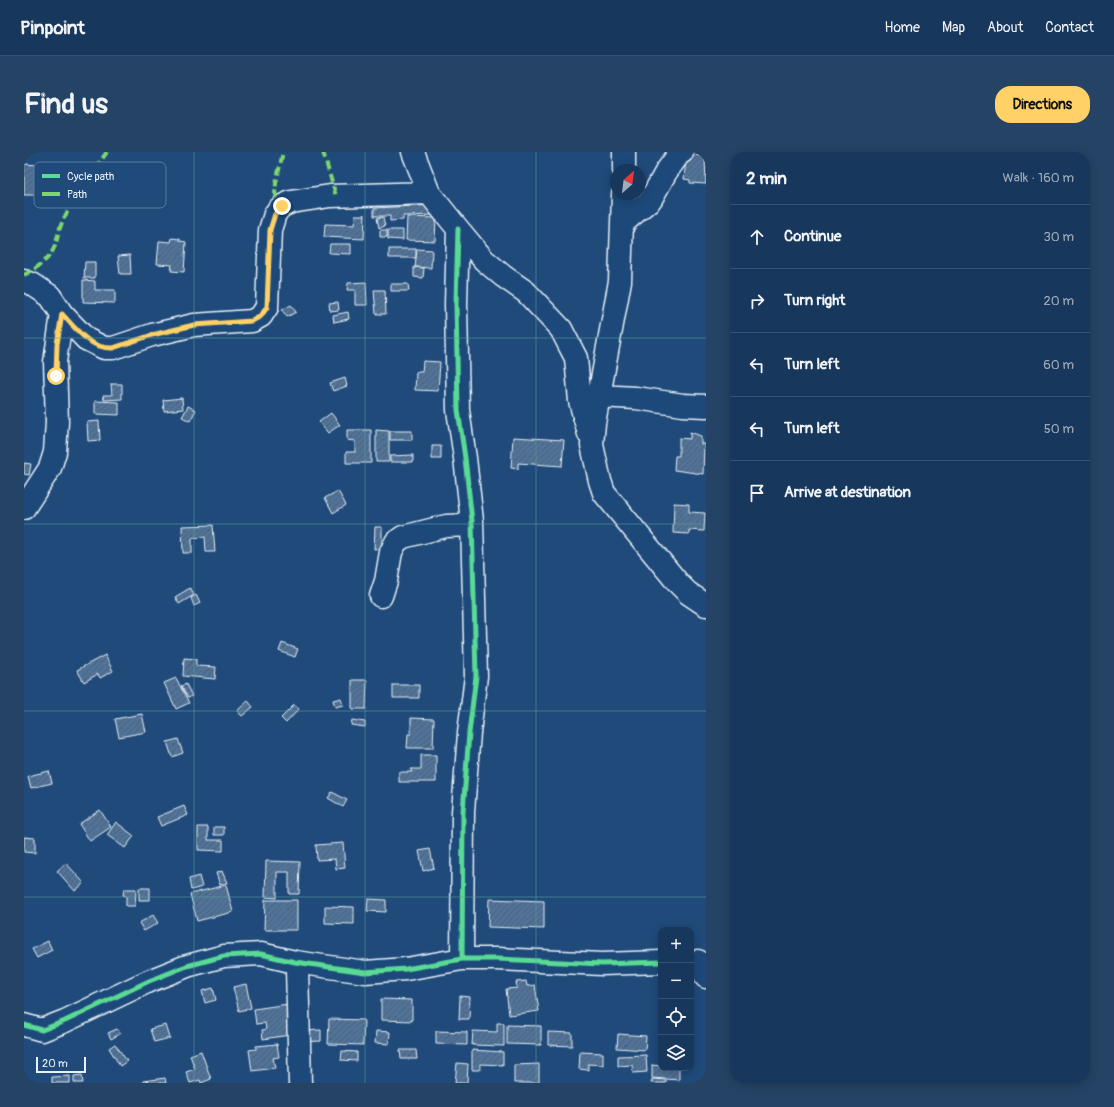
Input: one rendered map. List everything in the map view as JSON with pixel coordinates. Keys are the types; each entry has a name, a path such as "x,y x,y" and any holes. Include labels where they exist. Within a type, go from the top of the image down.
{"street":[{"path":"413,152 429,192 458,229 484,260 503,276 526,292 561,329 576,358 580,402 604,492 678,583 688,593 706,605"},
{"path":"624,152 624,164"},
{"path":"623,222 650,199 672,163 682,152"},
{"path":"24,281 32,284 50,296 62,314 86,340 104,348 113,348 152,335 194,325 252,321 261,316 267,307 270,230 275,214 282,206 291,202 330,196 429,192"},
{"path":"592,444 594,423 620,281 623,200"},
{"path":"458,229 456,304 458,410 472,525 476,676 462,812 462,959"},
{"path":"24,508 50,468 55,452 57,422 56,362 62,314"},
{"path":"599,396 636,398 684,405 706,406"},
{"path":"381,596 386,581 391,552 396,542 403,537 446,526 472,525"},
{"path":"24,1025 42,1030 66,1021 149,981 180,969 224,956 261,954 295,962 365,972 406,969 462,959 497,959 602,964 658,962"},
{"path":"295,962 297,968 300,1083"}],"building":[{"path":"692,155 705,156 706,184 690,183 690,180 684,179 686,158 692,159"},
{"path":"24,164 34,165 34,195 24,195"},
{"path":"435,205 435,215 403,216 403,220 390,221 390,216 374,216 374,208"},
{"path":"355,215 365,215 364,239 324,237 325,224 354,225"},
{"path":"383,217 385,226 379,228 377,218"},
{"path":"407,217 436,218 435,241 406,240"},
{"path":"380,230 387,230 387,237 380,237"},
{"path":"388,230 403,230 403,240 388,239"},
{"path":"172,238 180,239 180,241 186,242 184,272 171,271 172,265 157,264 159,241 171,242"},
{"path":"330,244 351,244 351,254 329,253"},
{"path":"389,249 416,249 416,258 389,258"},
{"path":"417,249 432,250 431,268 415,267"},
{"path":"130,255 131,274 120,274 118,256"},
{"path":"85,262 95,262 95,278 84,278"},
{"path":"414,267 424,268 423,278 414,277"},
{"path":"83,280 95,281 95,290 115,290 115,303 83,302"},
{"path":"366,282 367,305 355,305 355,290 347,290 348,283"},
{"path":"391,284 408,284 409,291 391,291"},
{"path":"374,290 385,290 386,314 376,314"},
{"path":"338,302 339,310 330,311 329,303"},
{"path":"291,305 296,312 287,317 282,310"},
{"path":"348,312 349,319 334,322 333,315"},
{"path":"423,361 440,362 438,391 415,390 416,372 422,372"},
{"path":"345,378 347,386 333,391 330,383"},
{"path":"111,384 122,384 122,399 104,400 103,395 112,395"},
{"path":"182,398 183,409 164,411 163,400"},
{"path":"95,401 119,402 119,415 95,414"},
{"path":"188,406 196,410 190,421 182,417"},
{"path":"331,413 340,425 328,433 319,422"},
{"path":"99,421 100,440 88,441 87,422"},
{"path":"347,430 371,430 371,463 346,463 346,452 355,452 355,441 347,440"},
{"path":"376,430 389,431 389,462 376,462"},
{"path":"390,431 412,431 412,440 390,440"},
{"path":"690,432 701,436 701,444 704,444 703,474 674,470 675,456 679,456 679,438 690,439"},
{"path":"513,437 564,440 562,466 518,463 518,469 511,468"},
{"path":"432,446 441,446 441,459 432,459"},
{"path":"413,455 413,462 390,462 390,456"},
{"path":"24,463 31,464 29,475 24,474"},
{"path":"338,491 346,505 333,513 325,498"},
{"path":"674,503 689,504 689,512 705,513 704,531 689,530 689,534 673,533"},
{"path":"213,525 215,552 206,552 205,537 192,538 192,553 183,553 182,526"},
{"path":"375,527 382,527 382,549 374,549"},
{"path":"190,588 194,595 179,604 175,597"},
{"path":"196,595 200,603 194,606 191,598"},
{"path":"282,643 298,649 295,657 279,651"},
{"path":"105,655 113,671 100,678 98,674 84,682 77,670"},
{"path":"184,658 196,659 196,666 216,667 215,679 183,676"},
{"path":"176,678 189,703 176,709 164,683"},
{"path":"352,680 367,680 366,709 352,709"},
{"path":"186,684 192,696 188,698 181,686"},
{"path":"393,685 419,685 419,698 393,698"},
{"path":"341,698 343,705 335,707 333,700"},
{"path":"248,701 253,707 242,716 237,711"},
{"path":"294,705 299,709 286,723 281,718"},
{"path":"142,714 146,732 119,737 115,719"},
{"path":"411,718 434,719 433,748 407,748 408,734 411,734"},
{"path":"352,720 365,722 365,727 351,725"},
{"path":"178,739 183,753 172,757 167,742"},
{"path":"421,755 436,755 436,782 399,782 399,772 412,772 411,769 421,769"},
{"path":"49,771 52,783 31,788 28,776"},
{"path":"332,792 347,800 343,807 328,798"},
{"path":"184,806 188,815 161,826 157,817"},
{"path":"100,810 111,827 90,841 79,824"},
{"path":"116,822 134,836 125,848 107,835"},
{"path":"198,827 208,827 208,840 223,840 223,851 198,850"},
{"path":"214,827 224,827 224,835 214,835"},
{"path":"24,837 35,838 35,853 24,852"},
{"path":"343,843 345,868 336,869 335,859 317,860 316,845"},
{"path":"430,849 434,868 423,871 419,851"},
{"path":"266,861 300,862 299,894 289,894 289,872 277,872 277,898 265,897"},
{"path":"66,863 84,883 75,891 57,871"},
{"path":"222,871 227,883 220,885 216,873"},
{"path":"199,876 202,887 191,890 189,879"},
{"path":"226,885 233,912 197,921 190,894"},
{"path":"139,888 150,888 150,900 139,900"},
{"path":"124,889 136,889 135,906 126,906 126,896 123,895"},
{"path":"368,899 386,900 386,912 367,911"},
{"path":"489,899 544,901 544,929 488,927"},
{"path":"265,900 297,900 297,930 264,930"},
{"path":"325,906 354,907 354,924 325,923"},
{"path":"153,915 158,923 144,931 139,923"},
{"path":"48,941 52,950 37,958 32,949"},
{"path":"526,981 527,986 535,985 539,1011 509,1015 506,989 517,988 516,982"},
{"path":"246,984 251,1008 239,1011 233,987"},
{"path":"213,988 216,1000 205,1003 202,991"},
{"path":"460,996 470,997 469,1019 459,1019"},
{"path":"381,999 412,1000 412,1021 381,1020"},
{"path":"295,1003 290,1035 263,1039 262,1030 266,1029 265,1023 256,1024 254,1009"},
{"path":"329,1019 364,1020 363,1045 328,1044"},
{"path":"497,1023 504,1023 504,1046 472,1045 473,1031 497,1032"},
{"path":"166,1025 170,1038 154,1042 150,1029"},
{"path":"507,1025 541,1026 541,1045 507,1044"},
{"path":"117,1029 120,1034 111,1039 108,1033"},
{"path":"321,1030 321,1041 301,1042 301,1031"},
{"path":"376,1031 390,1032 389,1044 375,1043"},
{"path":"436,1031 467,1032 467,1045 436,1044"},
{"path":"548,1032 572,1033 572,1046 548,1045"},
{"path":"618,1034 646,1036 645,1050 617,1048"},
{"path":"115,1044 127,1061 120,1066 109,1048"},
{"path":"277,1044 279,1057 273,1058 275,1068 252,1071 249,1050 256,1049 256,1046"},
{"path":"400,1050 416,1050 417,1059 401,1059"},
{"path":"472,1050 503,1052 503,1065 480,1064 480,1070 472,1070"},
{"path":"201,1051 211,1079 201,1083 200,1080 190,1083 186,1072 195,1069 190,1055"},
{"path":"342,1051 357,1052 357,1061 341,1060"},
{"path":"580,1052 603,1053 603,1065 588,1064 588,1070 579,1069"},
{"path":"646,1055 647,1072 633,1073 632,1065 618,1066 618,1056"},
{"path":"457,1063 468,1064 467,1083 455,1083"},
{"path":"539,1064 539,1083 514,1083 514,1065"},
{"path":"652,1065 658,1066 658,1071 679,1071 679,1080 652,1078"},
{"path":"82,1075 83,1083 74,1083 74,1076"},
{"path":"70,1076 70,1083 52,1083 52,1077"},
{"path":"165,1078 166,1083 144,1083 143,1081"},
{"path":"652,1079 666,1080 666,1083 651,1083"}],"marked path":[{"path":"100,162 107,152"},
{"path":"278,210 275,194 283,152"},
{"path":"323,152 336,196"},
{"path":"24,275 42,263 52,251 61,225 69,208"}],"cycle path":[{"path":"458,229 456,304 458,410 472,521 476,676 469,733 463,812 462,959"},
{"path":"24,1025 42,1030 65,1021 149,981 187,966 224,956 261,954 295,962 365,972 406,969 462,959 497,959 602,964 658,962"}],"route":[{"path":"56,376 57,344 62,314 86,340 104,348 113,348 127,342 194,325 252,321 261,316 267,307 270,230 275,214 282,206"}]}
